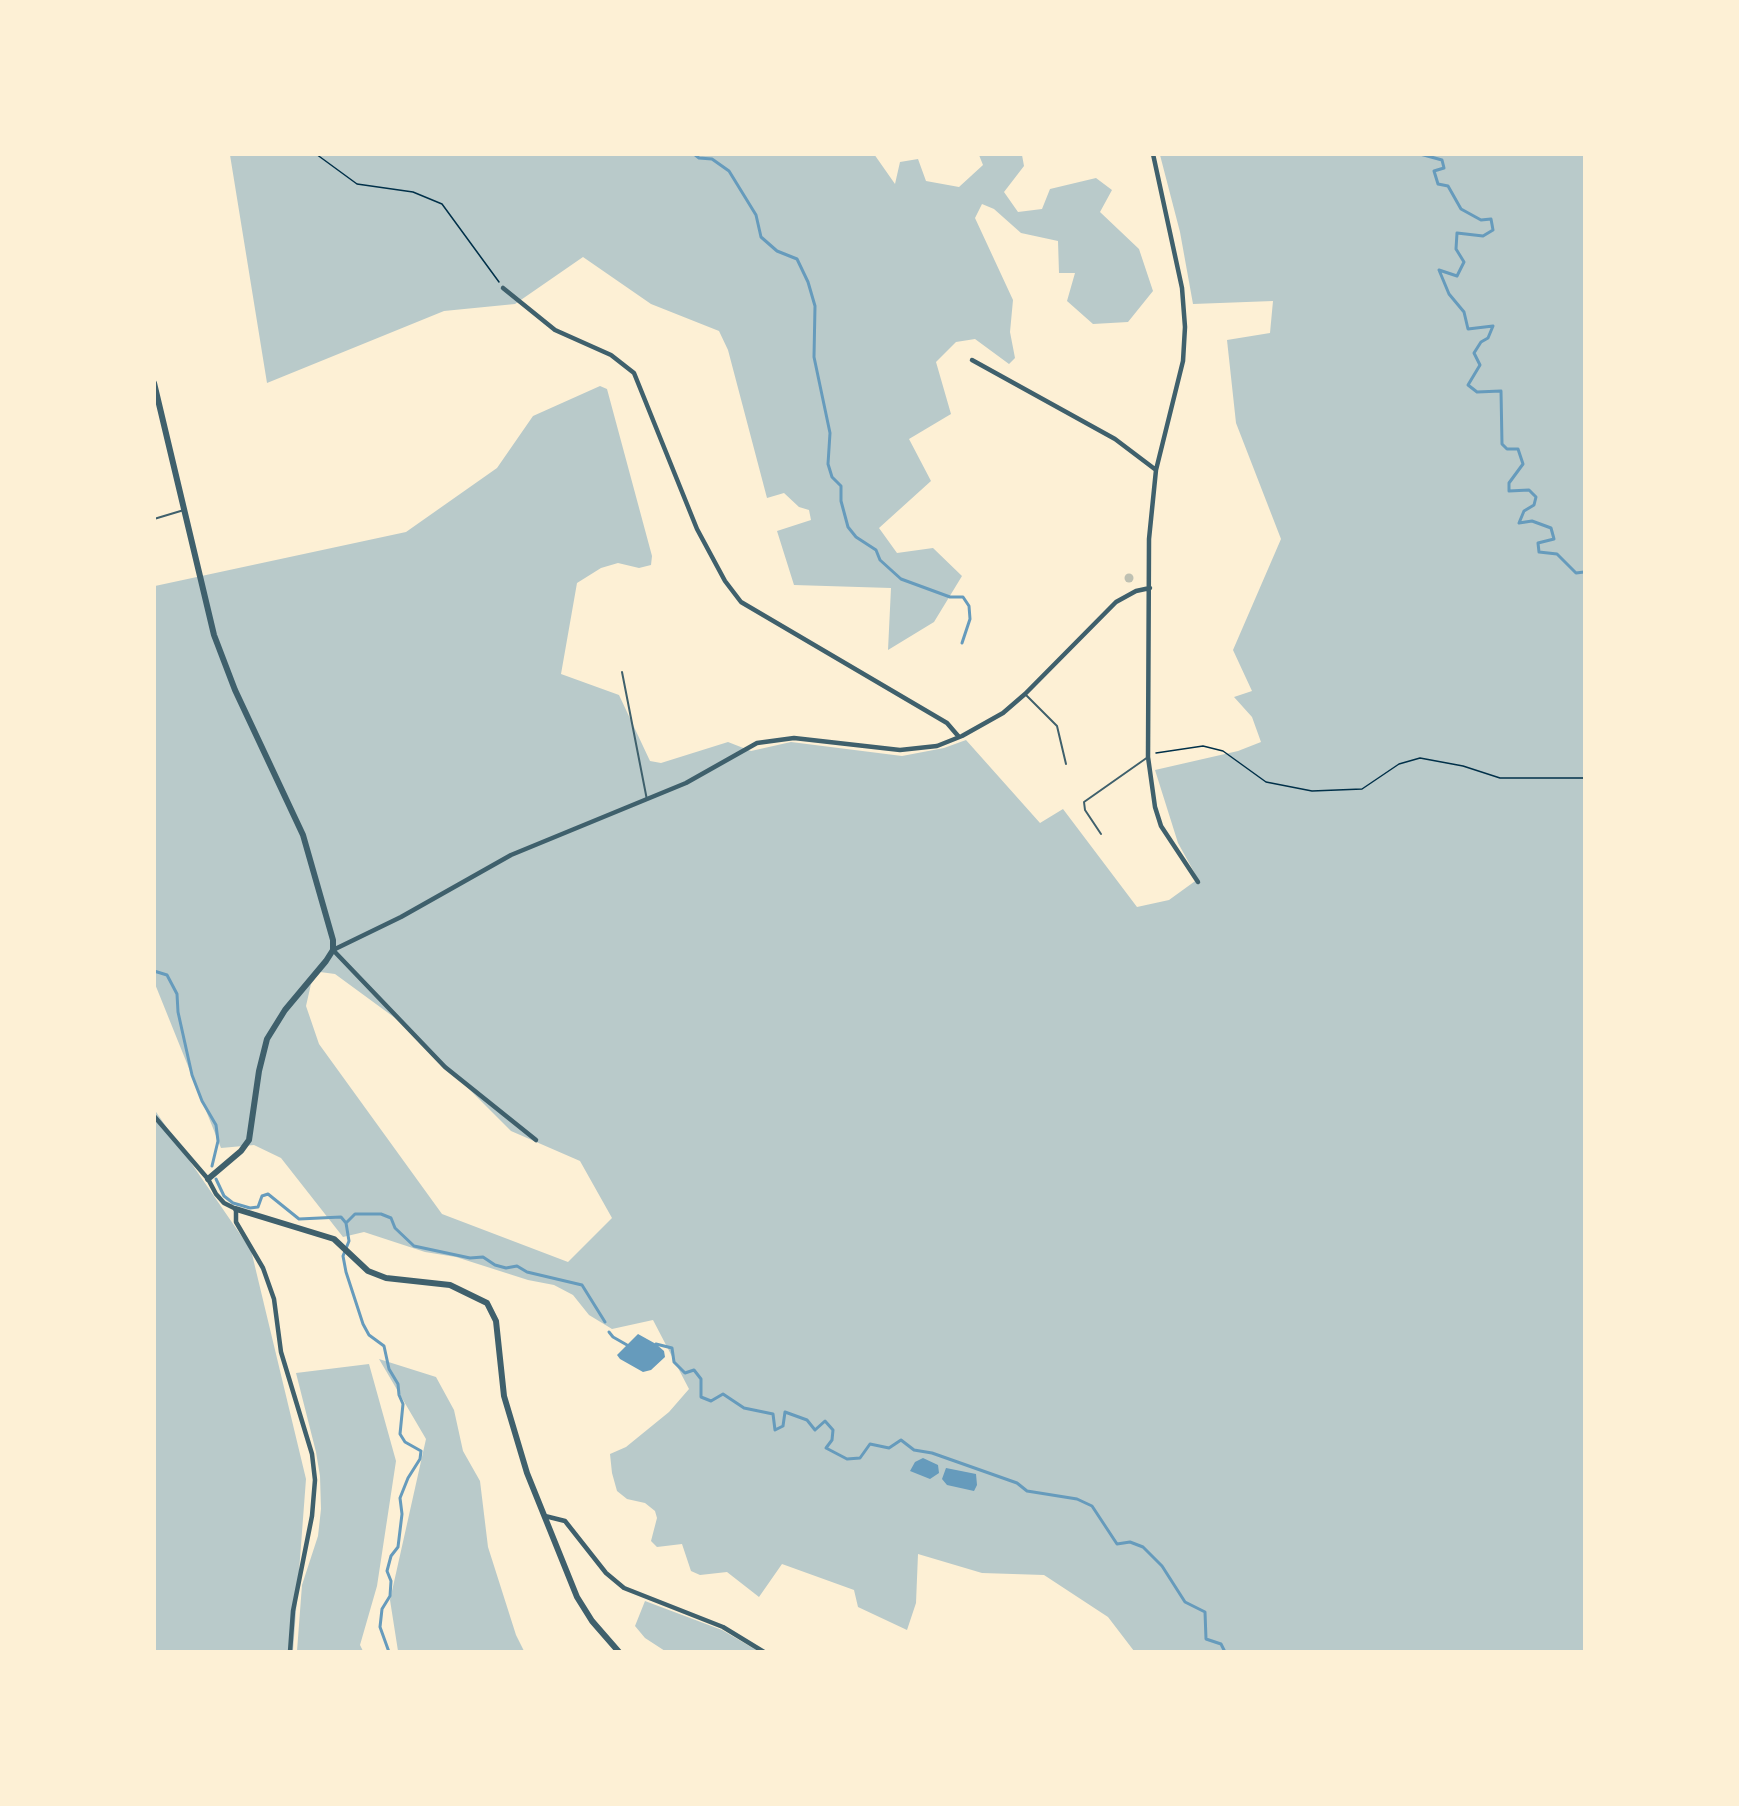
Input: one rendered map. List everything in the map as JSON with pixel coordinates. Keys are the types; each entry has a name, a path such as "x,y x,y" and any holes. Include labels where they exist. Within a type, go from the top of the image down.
{"street":[{"path":"1154,154 1182,288 1185,327 1183,361 1156,470 1149,539 1148,757 1155,807 1161,826 1198,882"},
{"path":"503,288 555,330 611,355 634,373 697,529 725,581 741,602 947,723 958,737"},
{"path":"972,360 1115,439 1156,470"},
{"path":"154,383 214,635 236,690 303,835 321,891 333,940 333,950 445,1067 536,1140"},
{"path":"208,1179 241,1151 249,1140 259,1071 267,1039 285,1010 333,950 401,917 511,855 686,783 747,747 770,740 794,738 900,750 937,746 958,737 1003,713 1025,694 1116,602 1136,591 1150,588"},
{"path":"154,1116 208,1179 224,1203 236,1209 321,1233 342,1244 368,1271 386,1278 450,1285 481,1297 487,1303 496,1321 504,1396 513,1430 545,1516 577,1597 592,1621 619,1652"},
{"path":"236,1209 236,1222 263,1268 274,1299 281,1352 315,1468 314,1504 292,1611 290,1652"},
{"path":"545,1516 565,1521 606,1574 624,1588 723,1627 764,1652"}],"lane":[{"path":"154,519 184,510"},
{"path":"622,672 646,800"},
{"path":"1025,694 1060,731 1066,764"},
{"path":"1101,834 1085,810 1084,802 1148,757"}],"path":[{"path":"316,154 357,184 413,192 442,204 503,288"},
{"path":"1148,757 1180,747 1203,746 1223,751 1266,782 1312,791 1362,789 1399,764 1420,758 1463,766 1500,778 1584,778"}],"shaded area":[{"path":"874,154 895,184 900,162 918,159 926,181 959,187 983,165 979,155 1022,155 1024,166 1004,192 1018,212 1042,209 1050,189 1096,178 1112,190 1100,212 1139,249 1153,291 1128,322 1093,324 1067,301 1075,273 1059,273 1058,241 1021,233 994,209 982,204 975,218 1013,300 1010,332 1015,358 1009,364 975,339 956,342 936,362 951,414 909,439 931,481 879,528 897,553 933,548 962,576 934,622 888,650 891,588 794,585 777,531 811,520 809,510 799,507 784,493 767,498 728,350 719,331 651,304 583,257 515,304 444,311 267,383 230,155"},
{"path":"1160,155 1584,155 1584,1651 1134,1651 1108,1617 1044,1575 982,1573 918,1554 916,1603 907,1630 858,1607 854,1590 782,1564 759,1597 727,1572 700,1575 691,1571 682,1544 657,1547 651,1541 657,1518 655,1511 645,1503 627,1499 617,1491 612,1473 610,1454 626,1447 669,1412 689,1389 653,1320 612,1329 589,1315 573,1295 554,1285 528,1280 456,1257 425,1252 364,1232 343,1237 281,1158 254,1145 221,1148 155,984 155,586 406,532 497,468 533,416 600,386 607,389 652,556 651,565 639,568 618,563 601,568 577,583 561,674 619,695 650,761 661,763 728,742 751,751 791,742 902,756 944,748 966,740 1040,823 1063,809 1137,907 1169,900 1198,879 1178,843 1155,770 1238,751 1261,742 1252,717 1234,697 1252,691 1233,650 1281,539 1236,423 1227,340 1270,333 1273,301 1193,304 1180,232","holes":["320,972 335,974 406,1026 511,1131 580,1161 612,1218 568,1262 442,1214 319,1044 306,1006 311,984"]},
{"path":"154,1109 251,1250 306,1479 293,1651 155,1651"},
{"path":"379,1359 436,1377 454,1410 463,1451 480,1481 488,1547 516,1635 524,1651 398,1651 390,1600 426,1439"},
{"path":"369,1364 396,1461 377,1586 360,1645 363,1651 297,1651 302,1585 318,1536 321,1509 320,1476 316,1452 296,1373"},
{"path":"645,1601 722,1630 758,1651 665,1651 645,1638 635,1626"}],"water":[{"path":"638,1334 656,1344 664,1351 665,1357 651,1370 643,1372 617,1355"},
{"path":"923,1458 938,1465 939,1473 930,1479 910,1471 915,1462"},
{"path":"946,1468 976,1474 977,1485 974,1491 947,1485 942,1479"}],"building":[{"path":"1129,573 1134,578 1129,583 1124,578"}],"waterway":[{"path":"694,154 699,158 712,159 729,171 756,215 761,237 777,251 797,259 808,282 815,306 814,357 830,433 828,464 832,477 841,486 841,501 848,527 856,537 876,550 880,560 901,579 950,597 963,597 969,606 970,619 962,643"},
{"path":"1420,154 1442,160 1444,168 1434,171 1438,184 1448,186 1461,209 1481,220 1491,219 1493,230 1483,236 1457,233 1456,249 1464,262 1457,276 1439,270 1449,294 1464,312 1468,329 1493,326 1488,338 1481,342 1474,353 1480,365 1468,385 1477,392 1501,391 1502,444 1507,449 1518,449 1523,464 1509,483 1509,491 1529,490 1536,497 1534,505 1524,511 1519,523 1532,521 1551,528 1554,539 1538,543 1539,552 1557,554 1576,573 1584,572"},
{"path":"154,971 167,975 177,994 178,1012 192,1075 202,1101 216,1125 218,1141 212,1166"},
{"path":"216,1179 224,1196 233,1203 250,1208 258,1207 262,1196 268,1194 299,1219 341,1217 346,1223 349,1241 343,1256 363,1324 369,1335 384,1346 389,1369 398,1384 403,1404 400,1434 405,1442 421,1451 420,1459 408,1478 400,1498 402,1514 398,1547 391,1556 387,1571 391,1581 390,1596 382,1609 380,1627 389,1652"},
{"path":"346,1223 355,1214 381,1214 391,1218 395,1228 414,1246 470,1258 483,1257 495,1265 506,1268 517,1266 527,1272 582,1285 605,1322"},
{"path":"609,1332 627,1345"},
{"path":"656,1344 672,1348 674,1362 685,1373 694,1370 701,1379 701,1397 711,1401 723,1394 744,1408 773,1414 775,1430 783,1426 785,1412 807,1420 815,1430 825,1421 833,1430 832,1440 826,1448 847,1459 860,1458 870,1444 889,1448 901,1440 914,1450 932,1453 1017,1483 1027,1491 1077,1499 1092,1506 1117,1544 1130,1542 1143,1547 1162,1566 1185,1602 1205,1612 1206,1639 1221,1644 1225,1652"}]}
